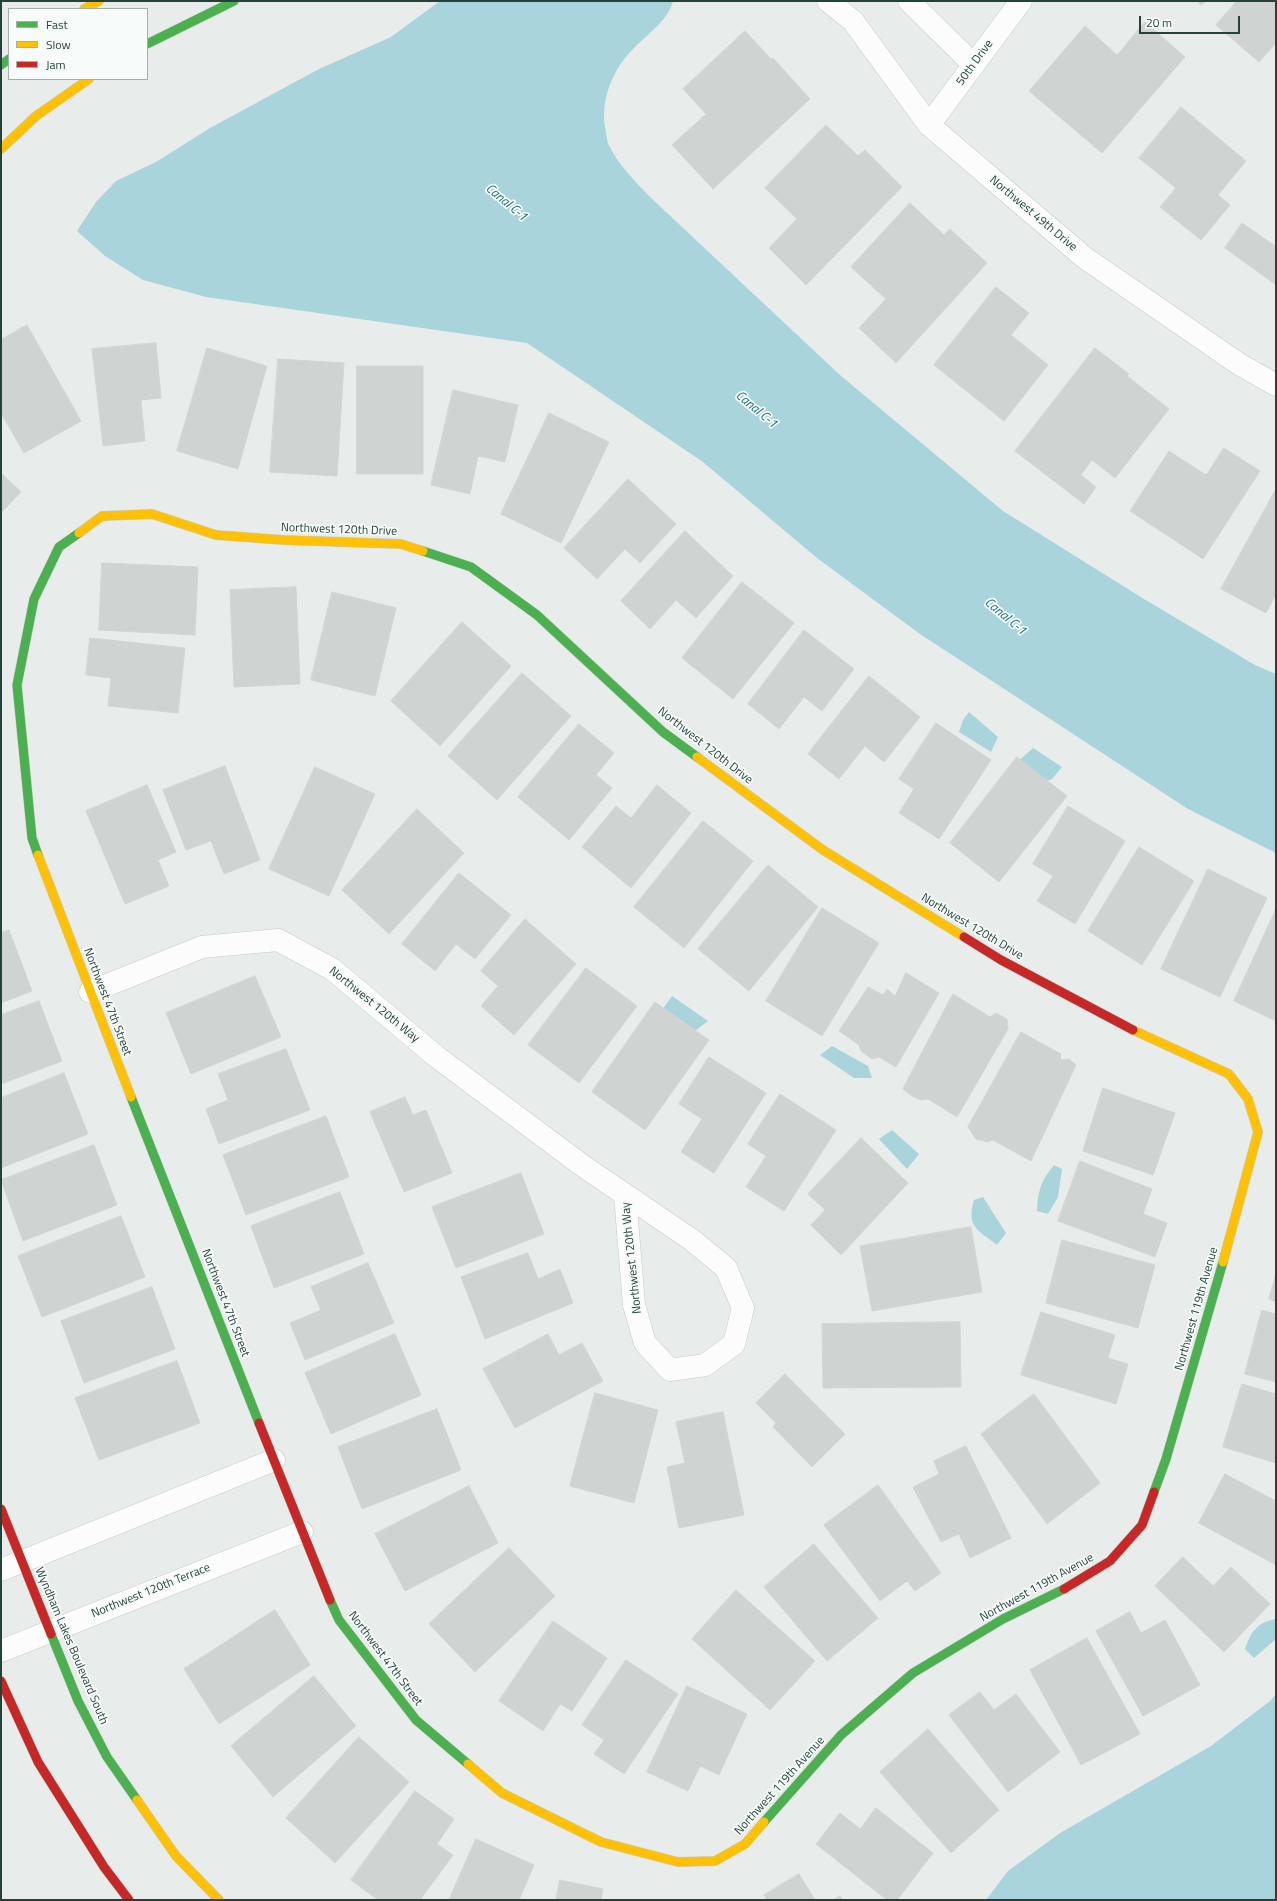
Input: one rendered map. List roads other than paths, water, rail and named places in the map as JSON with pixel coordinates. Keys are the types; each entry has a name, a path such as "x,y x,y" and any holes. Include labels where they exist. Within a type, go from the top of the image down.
{"street":[{"path":"86,8 99,1"},
{"path":"148,44 234,1"},
{"name":"Northwest 49th Drive","path":"828,1 853,21 929,125 1085,258 1239,364 1276,385"},
{"path":"909,1 974,65"},
{"name":"50th Drive","path":"929,125 1021,1"},
{"path":"1,149 36,116 88,80"},
{"name":"Northwest 120th Drive","path":"59,547 102,516 152,514 216,535 284,540 401,544 471,567 537,615 663,732 823,850 1001,960 1126,1027 1229,1074 1248,1099"},
{"name":"Northwest 47th Street","path":"59,547 34,599 17,685 32,838 90,992 302,1532 339,1620 416,1720 502,1793 601,1842 678,1862 715,1861"},
{"name":"Northwest 120th Way","path":"90,992 202,947 278,940 332,969 437,1057 583,1166 692,1240 726,1268 743,1308 734,1344 705,1365 670,1370 645,1343 634,1305 625,1195"},
{"name":"Northwest 119th Avenue","path":"715,1861 745,1844 841,1735 913,1673 1003,1619 1065,1589 1110,1561 1142,1525 1166,1459 1232,1231 1258,1132 1248,1099"},
{"path":"1,1570 274,1460"},
{"name":"Wyndham Lakes Boulevard South","path":"1,1509 78,1701 107,1757 176,1856 219,1900"},
{"name":"Northwest 120th Terrace","path":"1,1651 302,1532"},
{"path":"1,1681 38,1762 104,1866 130,1900"}],"water":[{"name":"Canal C-1","path":"440,1 673,1 671,8 663,20 635,47 620,65 609,86 604,109 604,121 608,144 618,161 650,197 840,375 1003,511 1144,599 1255,665 1276,674 1276,853 1188,809 920,634 817,558 703,462 527,343 206,297 143,280 105,256 77,231 96,202 116,181 156,162 210,128 319,69 391,37"},
{"path":"969,712 998,737 991,752 959,732 963,720"},
{"path":"1033,748 1062,767 1052,779 1039,784 1015,764"},
{"path":"672,996 708,1021 695,1031 662,1010"},
{"path":"832,1046 868,1066 872,1078 854,1078 820,1055"},
{"path":"892,1130 919,1154 907,1169 879,1139"},
{"path":"1054,1165 1062,1169 1058,1197 1048,1214 1037,1211 1038,1197 1043,1181"},
{"path":"983,1197 1006,1233 997,1245 979,1231 973,1222 972,1209 974,1200"},
{"path":"1276,1619 1276,1639 1254,1658 1245,1649 1252,1633 1259,1625 1269,1620"},
{"path":"1276,1694 1276,1900 986,1900 1008,1871 1060,1833 1211,1746 1270,1701"}]}
